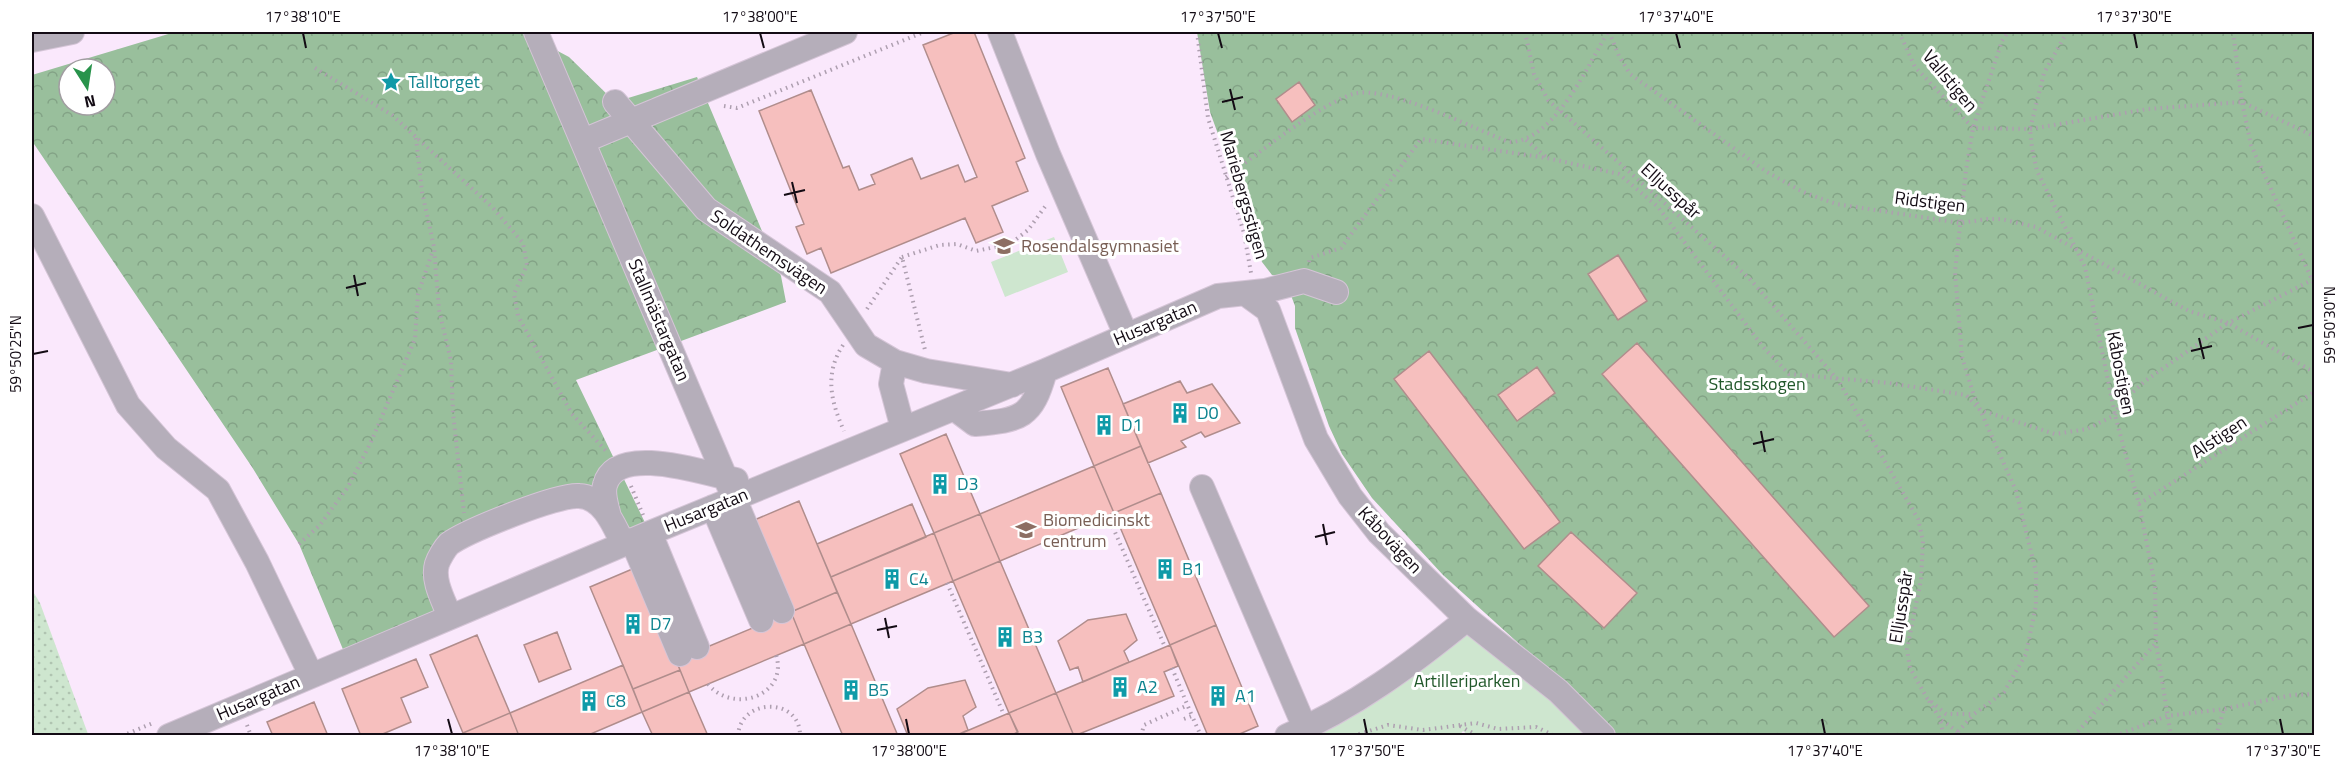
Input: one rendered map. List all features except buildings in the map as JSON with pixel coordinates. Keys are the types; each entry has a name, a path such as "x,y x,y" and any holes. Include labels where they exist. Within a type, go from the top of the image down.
{"street":[{"path":"32,40 72,32"},
{"name":"Stallmästargatan","path":"536,32 583,141 725,494 771,616"},
{"path":"583,141 845,32"},
{"path":"1000,32 1063,190 1126,335"},
{"name":"Soldathemsvägen","path":"615,102 706,209 830,292 866,345 895,363 926,371 1012,385"},
{"path":"32,216 128,405 166,448 218,490 257,562 311,675"},
{"path":"1304,281 1336,292"},
{"name":"Husargatan","path":"168,735 635,539 725,494 771,483 1012,385 1218,296 1233,293 1246,294 1304,281"},
{"name":"Kåbovägen","path":"1246,294 1268,310 1316,439 1350,496 1380,533 1467,619 1558,691 1603,735"},
{"path":"895,363 891,384 903,429"},
{"path":"954,409 975,424 1006,421 1017,417 1037,399 1045,371"},
{"path":"609,517 604,487 609,473 623,466 656,462 725,494"},
{"path":"1202,487 1296,732 1321,722 1418,659 1467,619"},
{"path":"450,617 436,581 437,563 448,545 534,507 579,495 597,502 609,517 635,539 688,650"}],"path":[{"name":"Mariebergsstigen","path":"1197,32 1208,118 1244,233 1251,273 1246,294"},
{"name":"Elljusspår","path":"1525,32 1529,56 1540,87 1560,110 1749,278 1838,380 1918,519 1923,541 1921,580 1907,649 1910,668 1927,698 1946,714 1974,714"},
{"path":"1226,177 1314,116 1354,94 1378,94 1399,99 1509,142 1526,140 1560,110 1609,32"},
{"name":"Ridstigen","path":"1609,32 1630,74 1767,172 1803,192 1836,204 1961,223 2001,219 2036,227 2189,311 2228,322 2314,372"},
{"name":"Vallstigen","path":"1899,32 1915,67 1973,128 2030,129 2148,109 2242,102"},
{"path":"1956,734 1974,714 2004,692 2026,654 2036,605 2036,572 2016,491 1980,410 1962,357 1955,272 1973,128 2002,41 2008,32"},
{"name":"Kåbostigen","path":"2067,32 2044,73 2030,129 2037,171 2077,248 2092,299 2115,415 2139,504 2155,585 2156,643 2171,735"},
{"path":"1619,174 1658,207 1782,370 1789,374 1889,383 1966,395 1980,410 2055,434 2087,429 2115,415 2120,405 2145,381 2228,322 2314,281 2251,145 2242,102 2233,32"},
{"path":"315,68 392,115 493,208 523,243 527,265 514,294 518,316 572,414 623,466 635,539"},
{"path":"2242,102 2314,136"},
{"path":"416,137 422,192 434,248 439,310 451,360 453,413 464,515 470,534"},
{"path":"1304,281 1310,258 1341,248 1420,139 1547,158 1634,176"},
{"path":"1526,140 1547,158"},
{"path":"902,257 940,245 957,244 976,251 1010,244 1028,230 1042,210 1063,190"},
{"path":"299,544 320,525 348,487 371,442 415,339 418,294 434,248"},
{"name":"Alstigen","path":"2139,504 2314,392"},
{"path":"1108,516 1165,648"},
{"path":"947,583 1004,715"},
{"path":"2074,735 2156,643"},
{"path":"708,684 730,699 753,698 771,685 777,670 776,655"},
{"path":"1172,668 1199,735"},
{"path":"2115,735 2167,716 2224,709 2292,695 2314,694"},
{"path":"753,698 757,708"},
{"path":"1927,698 1939,717 1956,734 1963,735"},
{"path":"738,735 742,721 757,708 771,705 782,708 794,717 800,735"},
{"path":"1141,735 1144,725 1188,705"},
{"path":"2217,735 2224,709"},
{"path":"1184,719 1192,716"},
{"path":"1939,717 1944,735"},
{"path":"1353,735 1389,725 1423,730 1476,723 1498,729 1536,727 1555,735"},
{"path":"1458,725 1478,735"}],"green space":[{"path":"175,32 522,32 569,57 615,102 697,77 781,276 786,302 576,380 650,533 623,544 609,517 557,499 437,563 450,617 347,659 299,544 252,467 32,141 32,75 57,67 57,117 117,117 117,57 92,57"},
{"name":"Stadsskogen","path":"1197,32 2314,32 2314,735 1612,735 1516,641 1443,575 1372,498 1342,454 1329,426 1295,328 1295,306 1284,277 1272,275 1262,262 1210,112"},
{"path":"1054,237 1068,272 1005,297 991,262"},
{"path":"32,590 40,603 88,734 32,735"},
{"name":"Artilleriparken","path":"1467,619 1603,735 1469,736 1463,731 1459,736 1287,736"}],"place":[{"name":"Talltorget","path":"391,82"},
{"name":"Rosendalsgymnasiet","path":"1004,246"},
{"name":"D0","path":"1180,413"},
{"name":"D1","path":"1104,425"},
{"name":"D3","path":"940,484"},
{"name":"Biomedicinskt centrum","path":"1026,530"},
{"name":"B1","path":"1165,569"},
{"name":"C4","path":"892,579"},
{"name":"D7","path":"633,624"},
{"name":"B3","path":"1005,637"},
{"name":"A2","path":"1120,687"},
{"name":"B5","path":"851,690"},
{"name":"A1","path":"1218,696"},
{"name":"C8","path":"589,701"}]}
